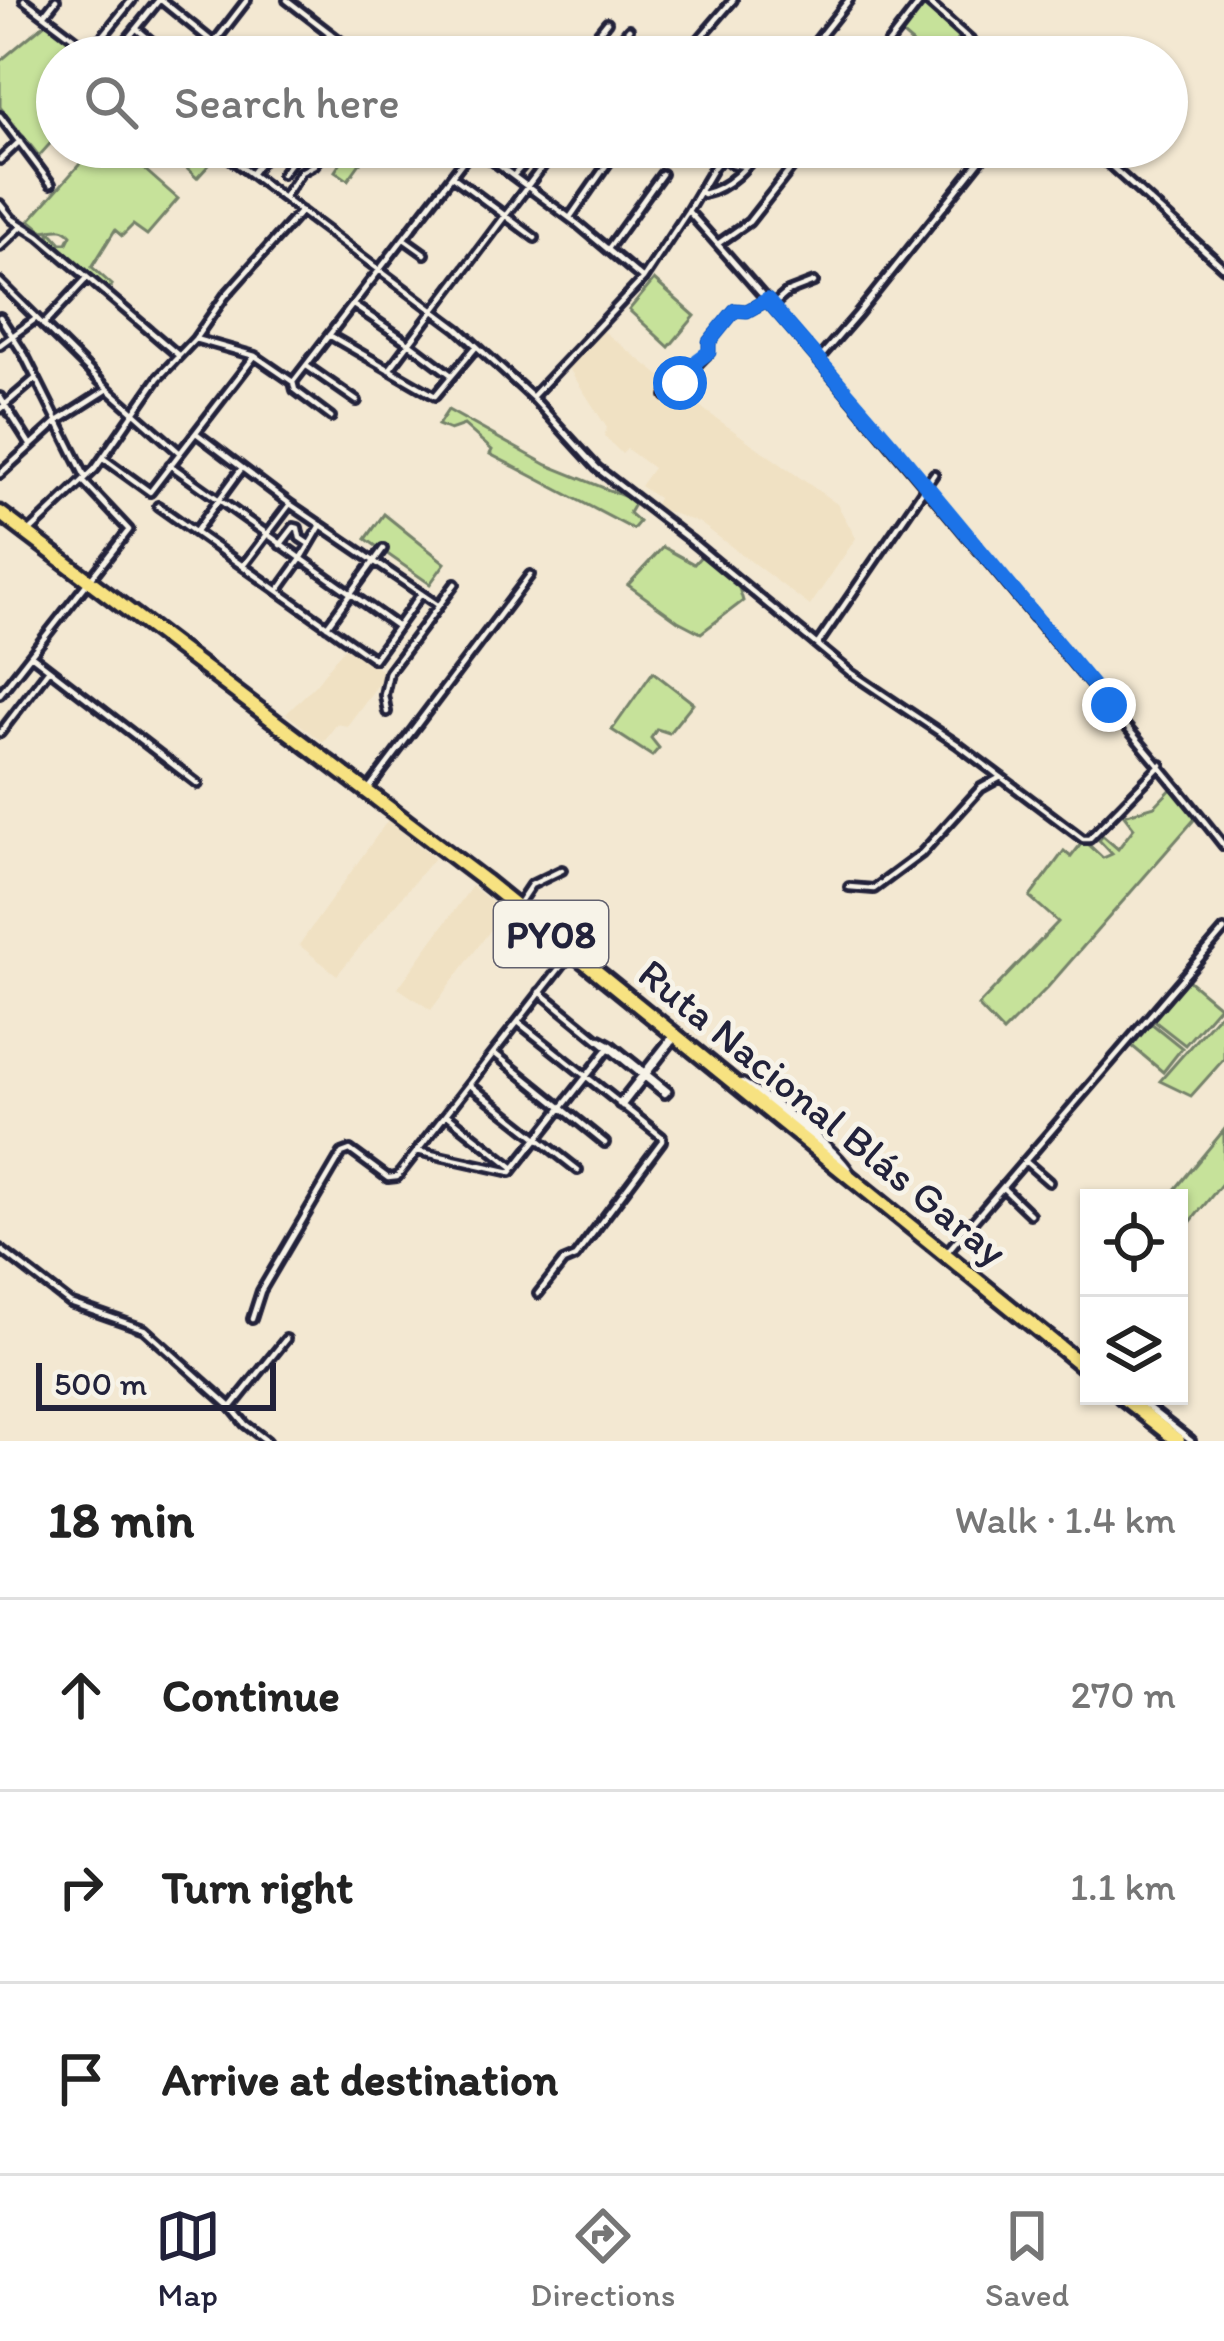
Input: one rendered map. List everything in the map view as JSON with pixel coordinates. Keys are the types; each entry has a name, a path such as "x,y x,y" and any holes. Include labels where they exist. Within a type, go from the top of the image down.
{"highway":[{"name":"Ruta Nacional Blás Garay","path":"0,513 517,906 1080,1365"},
{"path":"1132,1405 1178,1441"}],"street":[{"path":"24,0 72,36"},
{"path":"44,15 56,0"},
{"path":"103,36 131,0"},
{"path":"130,36 160,0 204,36"},
{"path":"175,12 184,0"},
{"path":"220,36 247,0"},
{"path":"286,0 334,36"},
{"path":"702,36 733,0"},
{"path":"821,36 849,0"},
{"path":"895,36 924,0 965,36"},
{"path":"596,36 607,22"},
{"path":"623,36 629,28"},
{"path":"136,29 144,36"},
{"path":"0,116 36,163"},
{"path":"0,160 20,141"},
{"path":"39,168 51,184"},
{"path":"243,168 434,309 532,397 596,468 691,540 850,673 1086,839 1161,765"},
{"path":"251,174 256,168"},
{"path":"282,174 286,168"},
{"path":"293,382 458,168"},
{"path":"502,168 643,279"},
{"path":"513,176 520,168"},
{"path":"389,370 541,168"},
{"path":"569,218 604,168"},
{"path":"532,397 643,279 715,168"},
{"path":"700,190 709,194 729,184 744,168"},
{"path":"716,242 722,243 749,222 791,168"},
{"path":"818,360 974,168"},
{"path":"1113,168 1224,268"},
{"path":"283,198 304,169"},
{"path":"608,249 662,174"},
{"path":"452,176 535,238"},
{"path":"0,204 178,355"},
{"path":"28,533 103,458 133,412 225,296 301,211"},
{"path":"688,212 1161,765 1224,846"},
{"path":"0,247 21,226"},
{"path":"404,239 425,254"},
{"path":"44,325 87,278"},
{"path":"0,282 180,453"},
{"path":"666,396 709,352 709,342 735,310 747,311 814,282"},
{"path":"353,305 450,374"},
{"path":"0,317 36,378 84,480 129,530 0,694"},
{"path":"0,345 36,318"},
{"path":"329,335 435,396 477,346"},
{"path":"195,339 255,356 331,417"},
{"path":"103,458 150,492 255,356"},
{"path":"306,365 357,401"},
{"path":"3,407 36,378"},
{"path":"0,474 58,421 108,389"},
{"path":"0,397 31,446"},
{"path":"196,433 438,605"},
{"path":"170,465 397,626"},
{"path":"195,532 242,468"},
{"path":"817,645 934,474"},
{"path":"243,566 290,503"},
{"path":"158,506 374,658 421,594"},
{"path":"278,591 321,525"},
{"path":"280,545 294,527 309,544"},
{"path":"327,626 383,549"},
{"path":"367,791 530,575"},
{"path":"387,712 384,695 389,672 454,584"},
{"path":"31,655 198,784"},
{"path":"0,733 50,669"},
{"path":"849,887 874,889 921,854 981,788 1001,777"},
{"path":"517,906 532,885 562,870"},
{"path":"945,1254 1224,930"},
{"path":"252,1319 262,1291 342,1153 350,1150 392,1179 397,1177 573,951"},
{"path":"541,992 644,1075"},
{"path":"518,1022 662,1137 575,1257 563,1262 538,1294"},
{"path":"621,1105 675,1035"},
{"path":"418,1150 507,1172 610,1047"},
{"path":"494,1053 605,1143"},
{"path":"469,1084 578,1170"},
{"path":"446,1114 514,1168"},
{"path":"1025,1161 1049,1182"},
{"path":"1003,1188 1030,1214"},
{"path":"0,1249 70,1303 139,1325 267,1441"},
{"path":"231,1407 286,1340"},
{"path":"1145,1405 1191,1441"}],"shaded area":[{"path":"602,330 837,504 856,538 810,606 700,523 654,507 658,498 640,486 653,468 627,449 622,454 604,436 607,428 568,367"},
{"path":"347,644 386,674 347,726 337,724 323,742 286,714"},
{"path":"388,820 434,858 337,975 299,945"},
{"path":"472,886 504,912 431,1010 398,988"}],"green space":[{"path":"920,1 961,36 904,36 898,31"},
{"path":"47,22 65,36 36,36 36,152 0,107 0,61"},
{"path":"76,168 143,168 178,199 147,235 133,225 122,236 115,230 92,267 112,285 108,290 49,233 67,243 68,232 43,231 30,220"},
{"path":"186,168 206,168 197,178"},
{"path":"337,168 357,168 348,180"},
{"path":"654,280 695,316 669,347 629,310"},
{"path":"448,410 547,465 636,501 629,513 639,522 633,529 490,454 492,450 464,425 450,430 438,425"},
{"path":"384,514 445,563 430,584 366,539"},
{"path":"663,547 694,564 703,554 737,581 743,601 701,633 678,621 628,585"},
{"path":"653,672 693,703 669,733 657,729 651,738 659,748 652,756 612,730"},
{"path":"1177,783 1200,813 1003,1032 978,1006 1058,922 1030,897 1064,851 1071,857 1087,843 1103,858 1112,854 1099,840 1103,836 1118,849 1134,828 1124,815 1155,806"},
{"path":"1188,980 1219,1006 1185,1045 1153,1020"},
{"path":"1224,1008 1224,1059 1191,1096 1160,1081"},
{"path":"1151,1023 1182,1048 1163,1072 1132,1046"},
{"path":"1224,1130 1224,1181 1188,1225 1188,1189 1175,1189"}],"route":[{"path":"680,383 709,352 709,342 735,310 747,311 767,300 1109,705"}]}
